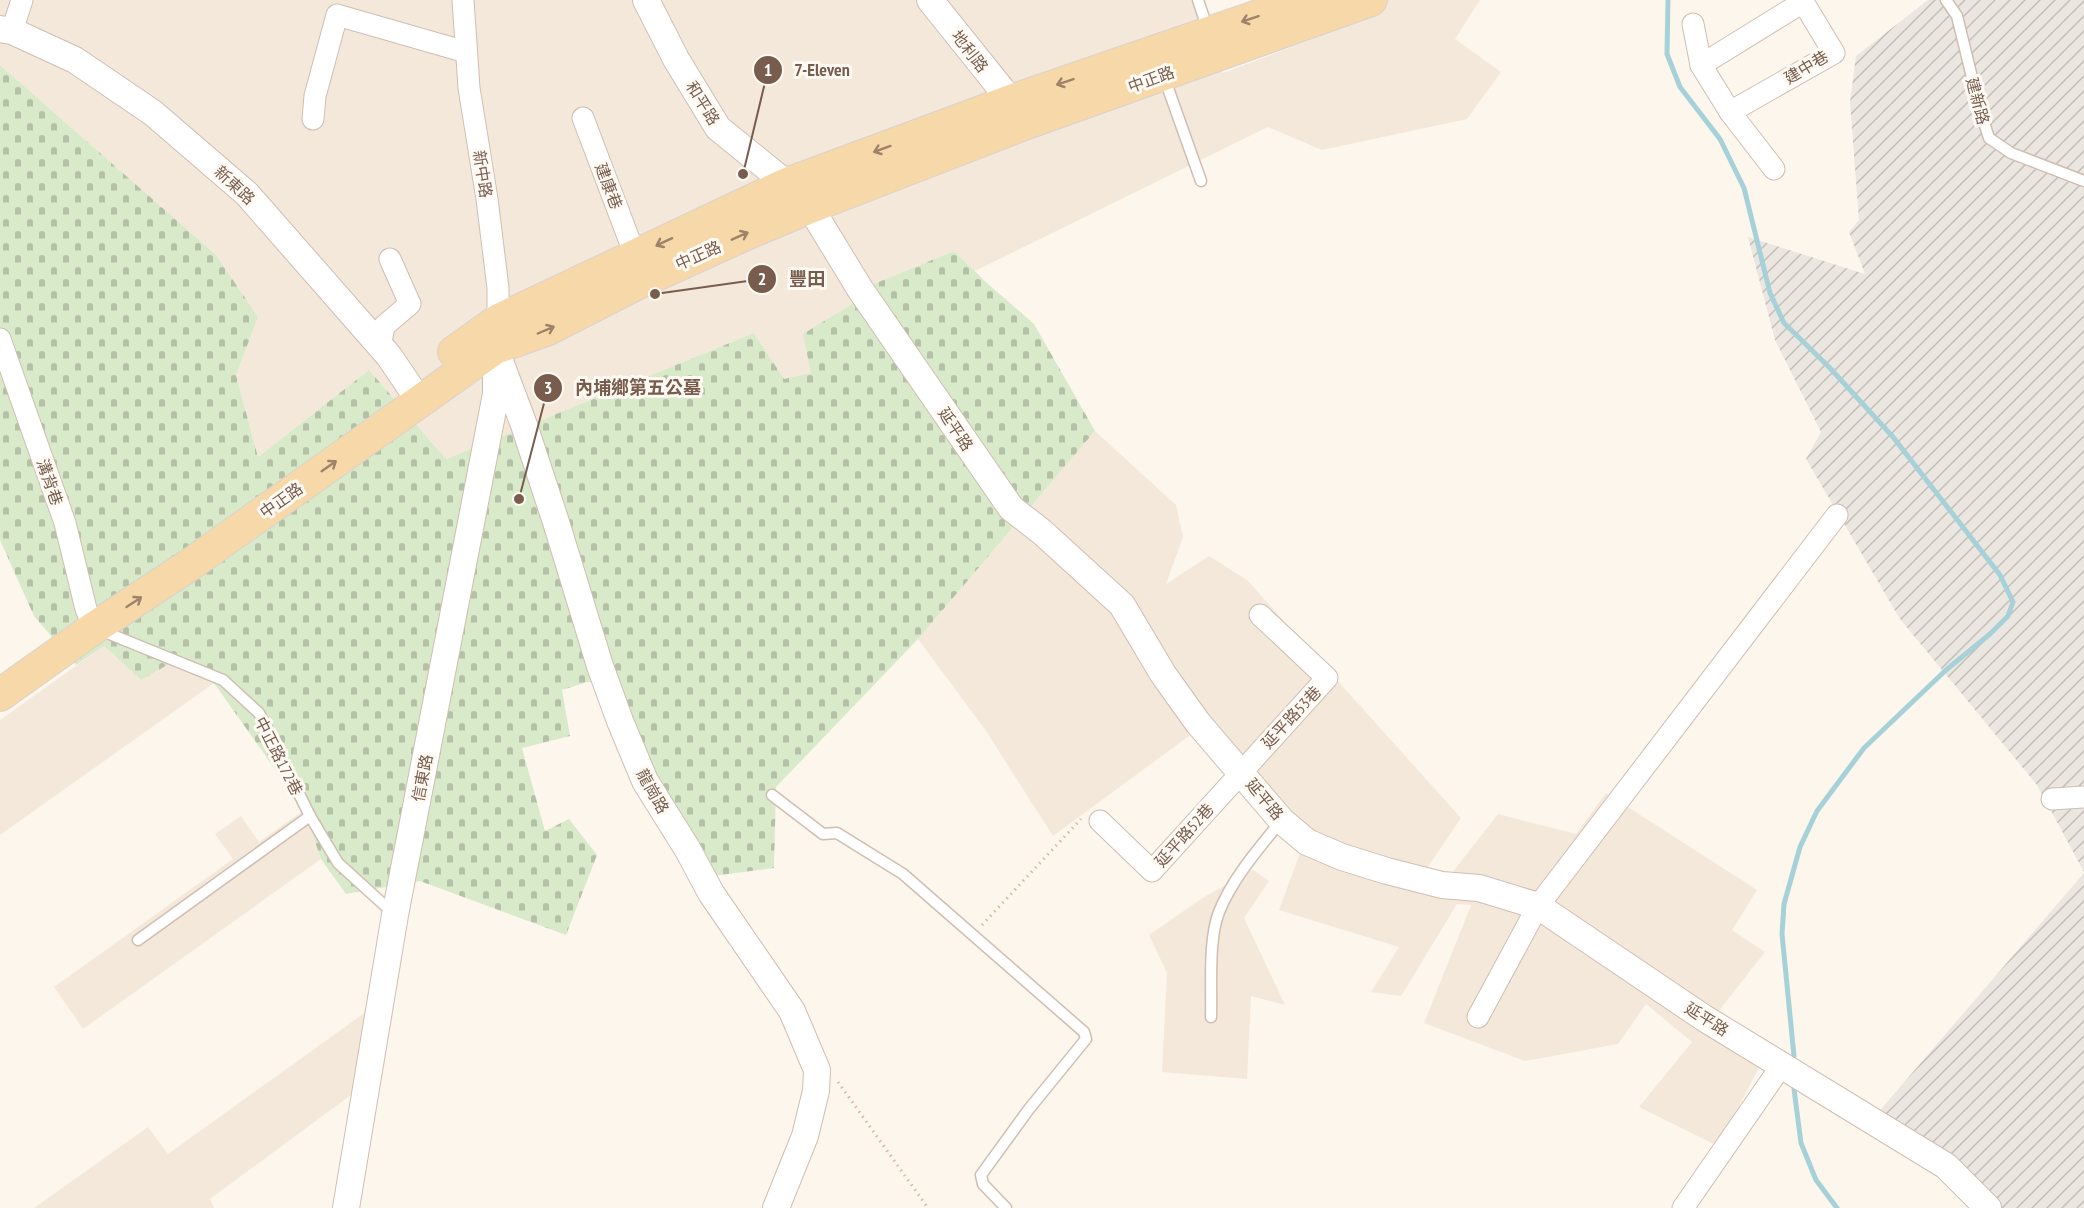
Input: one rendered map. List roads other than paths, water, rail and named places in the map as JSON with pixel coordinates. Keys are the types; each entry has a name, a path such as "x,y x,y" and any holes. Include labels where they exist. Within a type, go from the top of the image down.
{"main road":[{"name":"中正路","path":"0,670 90,618 188,566 414,393 497,334 635,255 787,184 1011,101 1305,0"},
{"name":"中正路","path":"497,334 546,330 636,284 810,207 1014,128 1371,0"},
{"name":"中正路","path":"0,695 90,618"}],"street":[{"path":"6,30 22,0"},
{"name":"新中路","path":"463,0 469,88 487,199 498,288 497,334"},
{"name":"和平路","path":"646,0 676,59 718,128 787,184"},
{"name":"地利路","path":"930,0 1011,101"},
{"name":"建中巷","path":"1701,65 1803,1 1834,53 1730,112"},
{"path":"313,119 315,96 337,15 466,52"},
{"path":"1694,24 1701,65 1730,112 1774,169"},
{"name":"新東路","path":"6,30 75,60 153,113 247,194 389,356 414,393"},
{"name":"建康巷","path":"583,118 635,255"},
{"name":"延平路","path":"787,184 810,207 860,289 1011,508 1042,532 1122,605 1163,674 1198,723 1282,821 1307,842 1342,857 1443,885 1479,888 1538,906 1704,1018 1946,1166 1988,1208"},
{"path":"380,347 384,326 410,304 390,259"},
{"name":"信東路","path":"346,1208 395,915 496,394 497,334"},
{"name":"龍崗路","path":"497,334 600,666 645,781 688,850 711,893 792,1011 817,1070 816,1091 805,1136 776,1208"},
{"name":"溝背巷","path":"0,339 65,524 90,618"},
{"path":"1478,1017 1538,906 1837,515"},
{"name":"延平路53巷","path":"1241,771 1327,678 1260,615"},
{"name":"延平路52巷","path":"1090,820 1152,871 1241,771"},
{"path":"2052,799 2084,797"},
{"path":"1683,1208 1782,1065"},
{"path":"1946,1166 1952,1181 1971,1208"}],"lane":[{"path":"1198,0 1209,33"},
{"name":"建新路","path":"1946,0 1957,16 1989,138 2011,153 2084,181"},
{"path":"1164,74 1201,181"},
{"name":"中正路172巷","path":"90,618 223,680 259,713 310,816 338,863 395,915"},
{"path":"772,795 824,834 837,833 903,874 1084,1032 1086,1039 1029,1109 981,1175 983,1184 1006,1208"},
{"path":"138,940 310,816"},
{"path":"1211,1017 1213,945 1219,912 1253,855 1282,821"}],"waterway":[{"path":"1668,0 1667,54 1680,87 1720,139 1744,188 1770,293 1784,323 1829,367 1893,437 2000,575 2013,602 2008,616 1990,634 1946,670 1864,748 1817,811 1800,847 1784,904 1782,934 1794,1056"},
{"path":"1794,1089 1801,1143 1816,1180 1837,1208"}],"place":[{"name":"7-Eleven","path":"743,174"},
{"name":"豐田","path":"655,294"},
{"name":"內埔鄉第五公墓","path":"519,499"}]}
